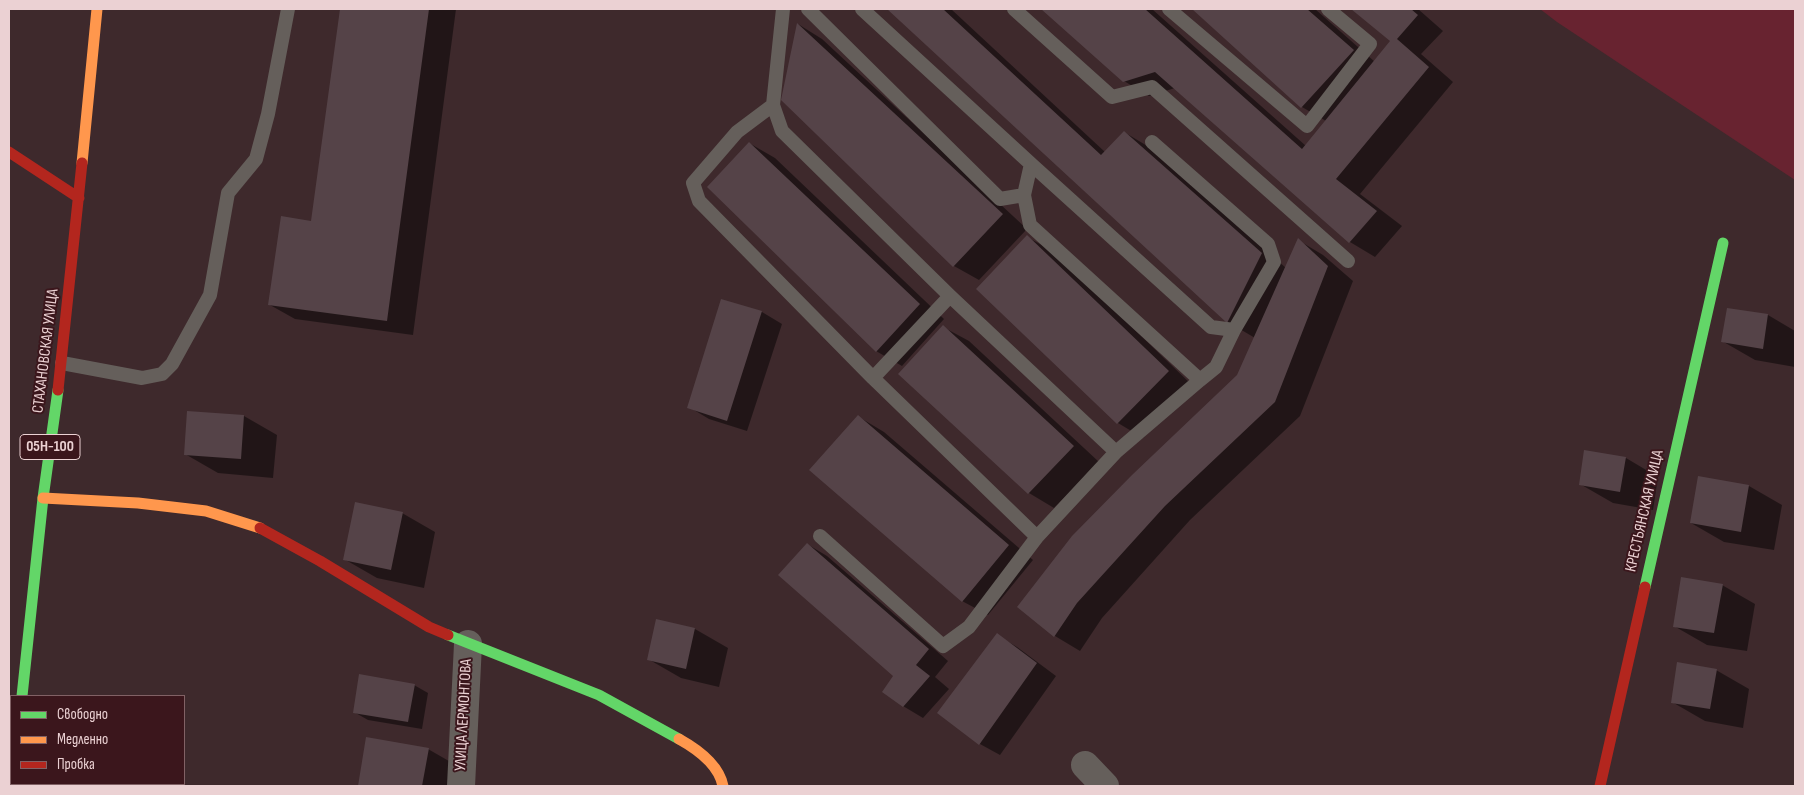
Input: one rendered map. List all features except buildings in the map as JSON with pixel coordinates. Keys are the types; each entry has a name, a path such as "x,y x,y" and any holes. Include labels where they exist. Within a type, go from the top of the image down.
{"street":[{"name":"СТАХАНОВСКАЯ УЛИЦА","path":"22,695 43,498 62,363 97,9"},
{"path":"9,152 79,198"},
{"name":"КРЕСТЬЯНСКАЯ УЛИЦА","path":"1600,786 1723,243"},
{"path":"43,498 138,503 206,511 261,528 320,560 429,627 598,695 696,748 721,775 724,786"},
{"name":"УЛИЦА ЛЕРМОНТОВА","path":"461,786 468,644"},
{"path":"1085,765 1105,786"}],"lane":[{"path":"62,363 142,378 162,374 172,364 210,295 228,193 256,159 268,114 288,9"},
{"path":"783,9 773,105 782,131 950,296 1116,452"},
{"path":"808,9 1000,199 1024,196"},
{"path":"862,9 1211,327 1234,330"},
{"path":"1014,9 1112,97 1152,87 1348,261"},
{"path":"1169,9 1307,126 1370,44 1328,9"},
{"path":"773,105 737,132 704,168 693,183 699,201 873,378 1036,537"},
{"path":"820,536 943,646 969,627 1036,537 1116,452 1216,367 1234,330 1274,262 1268,244 1152,142"},
{"path":"1031,164 1024,196 1030,225 1200,380"},
{"path":"873,378 950,296"}],"shaded area":[{"path":"1540,9 1795,9 1795,180 1557,22"}],"traffic: fast":[{"path":"1645,587 1723,243"},
{"path":"22,695 43,498 58,390"},
{"path":"448,635 599,695 679,739"}],"traffic: slow":[{"path":"82,163 97,9"},
{"path":"43,498 138,503 206,511 260,528"},
{"path":"679,739 706,758 717,771 723,786"}],"traffic: jam":[{"path":"9,152 79,198"},
{"path":"58,390 82,163"},
{"path":"260,528 320,561 429,627 448,635"},
{"path":"1600,786 1645,587"}]}
